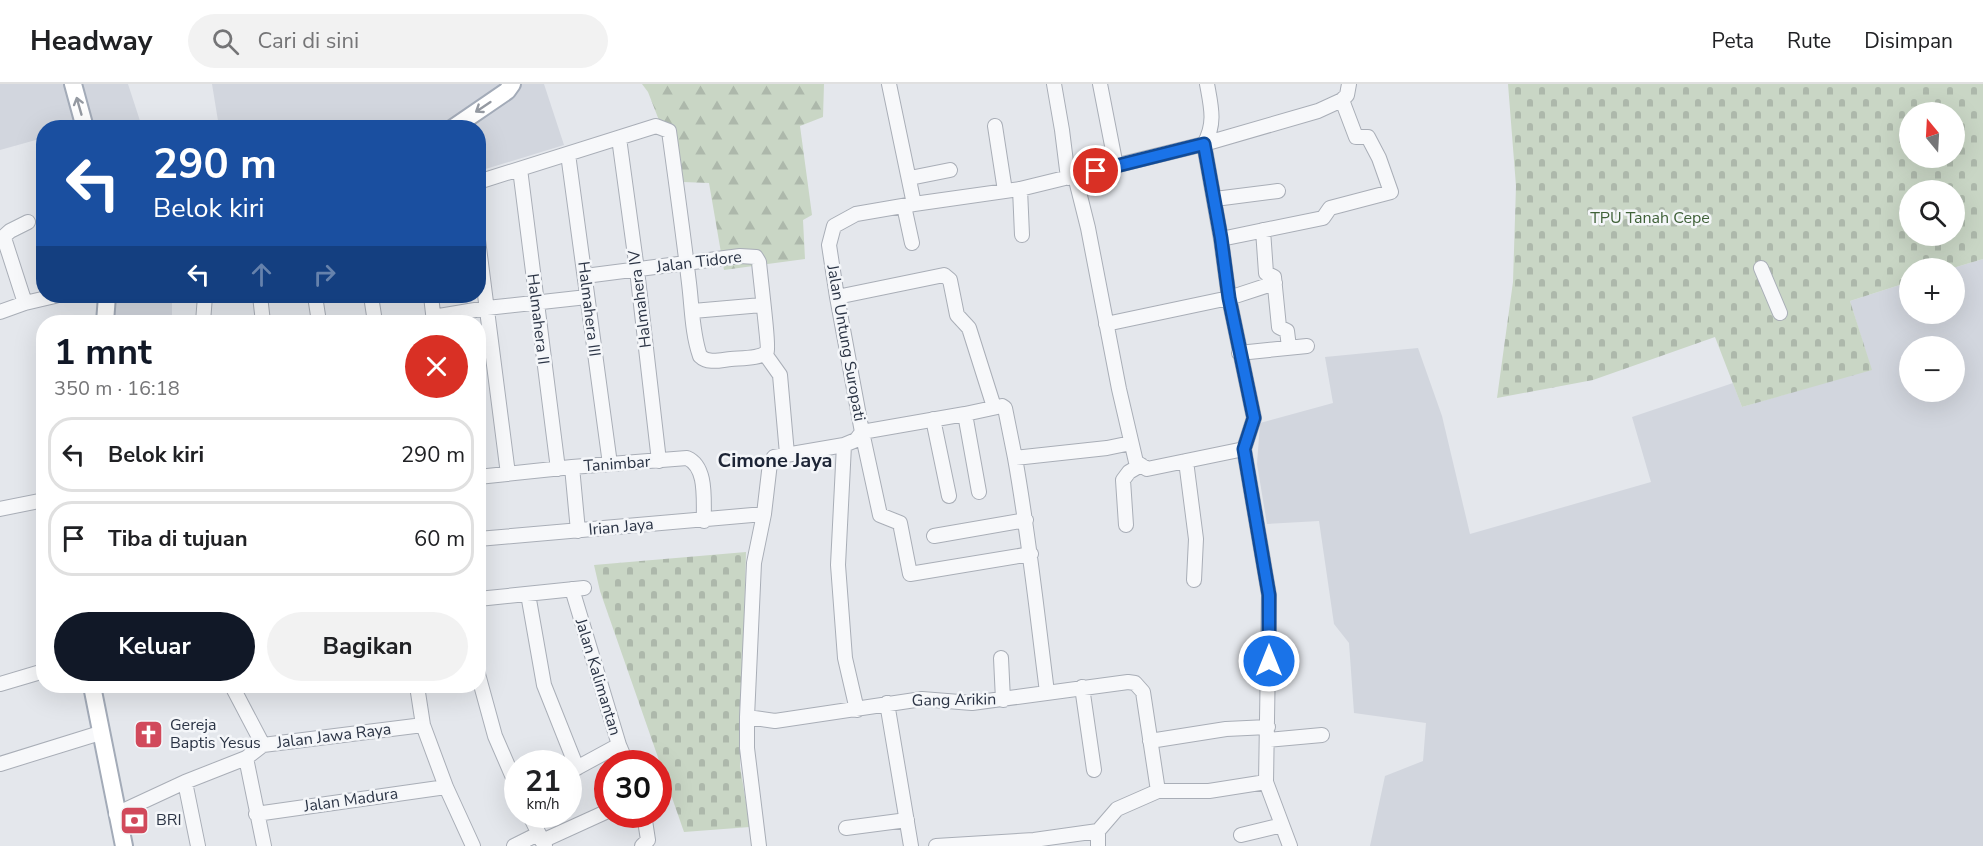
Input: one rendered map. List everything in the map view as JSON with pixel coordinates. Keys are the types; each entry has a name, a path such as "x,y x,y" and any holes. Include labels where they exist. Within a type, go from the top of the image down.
{"main road":[{"path":"73,84 83,120"},
{"path":"465,120 507,91 512,84"},
{"path":"93,693 124,846"}],"street":[{"path":"889,84 910,178 909,205 912,243"},
{"path":"1054,84 1072,177 1088,228 1136,462 1147,470 1244,449"},
{"path":"1100,84 1116,166"},
{"path":"1207,84 1212,124 1210,134 1204,144 1239,353 1254,418 1244,449 1269,595 1266,783 1290,846"},
{"path":"1221,238 1323,218 1330,208 1391,192 1379,158 1368,137 1356,137 1342,100 1347,95 1348,84"},
{"name":"Jalan Untung Suropati","path":"787,454 844,446 856,440 862,432 837,297 830,245 834,226 856,214 1020,189 1072,177 1204,144 1318,111 1342,100"},
{"path":"486,180 656,126 669,131 700,356 708,361 765,354 780,375 787,454 774,457 770,464 764,514 754,563 747,717 747,748 759,846"},
{"path":"995,126 1005,191"},
{"name":"Halmahera IV","path":"619,138 659,461"},
{"name":"Halmahera III","path":"568,154 610,464"},
{"name":"Halmahera II","path":"520,170 536,302 578,531"},
{"path":"910,178 950,170"},
{"path":"1020,189 1022,235"},
{"path":"1215,199 1278,191"},
{"path":"25,303 2,239 10,231 28,222"},
{"path":"1263,230 1266,273 1274,276 1279,327 1287,331 1289,347"},
{"name":"Jalan Tidore","path":"585,276 740,256 756,257 759,262 762,304 768,337 765,354"},
{"path":"1761,268 1780,313"},
{"path":"837,297 944,275 950,280 957,315 969,328 994,407"},
{"path":"1106,324 1229,298 1275,284"},
{"path":"486,294 508,474"},
{"path":"456,315 488,308 587,297"},
{"path":"0,312 36,300"},
{"path":"693,311 762,304"},
{"path":"1239,353 1307,346"},
{"path":"1031,554 910,574 900,523 880,515 862,432 994,407 1005,408 1026,520 1031,554 1031,574 1047,692"},
{"path":"965,414 979,492"},
{"path":"933,419 949,496"},
{"path":"1016,458 1107,448 1131,443"},
{"path":"844,446 838,565 845,658 857,710"},
{"name":"Tanimbar","path":"486,476 687,459 698,466 701,473 704,521"},
{"path":"1186,461 1196,539 1194,580"},
{"path":"1126,525 1123,480 1129,472 1141,465"},
{"path":"0,509 36,502"},
{"name":"Irian Jaya","path":"486,538 764,514"},
{"path":"934,536 1026,520"},
{"name":"Jalan Kalimantan","path":"528,594 578,589 621,750"},
{"path":"486,597 528,594 544,685 566,750"},
{"path":"1001,658 1003,700"},
{"path":"0,684 36,673"},
{"name":"Gang Arikin","path":"747,717 775,721 922,699 972,703 1082,687 1135,683 1143,692 1158,791"},
{"path":"1082,687 1094,770"},
{"path":"236,693 263,745"},
{"path":"418,693 423,725 446,787 473,846"},
{"path":"483,693 495,736 504,757"},
{"path":"887,703 911,846"},
{"name":"Jalan Jawa Raya","path":"116,814 185,782 246,758 263,745 423,725"},
{"path":"1150,741 1226,729 1322,735"},
{"path":"0,764 100,733"},
{"path":"582,765 619,745"},
{"path":"246,758 264,846"},
{"path":"185,782 198,846"},
{"path":"936,846 1034,843 1098,831 1117,809 1158,791 1209,791 1266,783"},
{"name":"Jalan Madura","path":"256,814 446,787"},
{"path":"514,846 542,841 594,817"},
{"path":"846,828 907,820"},
{"path":"1241,835 1282,825"},
{"path":"642,846 648,840 646,828"},
{"path":"1098,831 1098,846"}],"shaded area":[{"path":"0,84 128,84 140,120 36,120 36,140 0,150"},
{"path":"212,84 544,84 564,145 486,169 486,120 218,120"},
{"path":"1983,259 1983,846 1370,846 1385,776 1423,761 1426,723 1354,713 1349,643 1334,624 1319,521 1267,524 1257,464 1260,423 1333,403 1325,357 1418,348 1442,416 1470,534 1651,482 1632,417 1733,383 1742,407 1871,369 1850,301 1899,285 1899,324 1965,324 1965,264"},
{"path":"104,303 172,303 172,315 103,315"}],"green space":[{"path":"642,84 824,84 823,117 800,126 812,215 803,220 805,259 724,270 709,183 683,182 648,92"},
{"name":"TPU Tanah Cepe","path":"1508,84 1983,84 1983,259 1965,264 1965,258 1899,258 1899,285 1850,301 1872,370 1742,407 1715,337 1593,380 1497,398 1513,282 1516,186"},
{"path":"746,552 740,766 750,827 684,832 672,798 672,750 655,750 600,591 594,565"}],"place":[{"name":"Gereja Baptis Yesus","path":"149,734"},
{"name":"BRI","path":"135,820"}],"district":[{"name":"Cimone Jaya","path":"775,460"}],"route":[{"path":"1096,171 1204,144 1239,353 1254,418 1244,449 1269,595 1269,661"}]}
